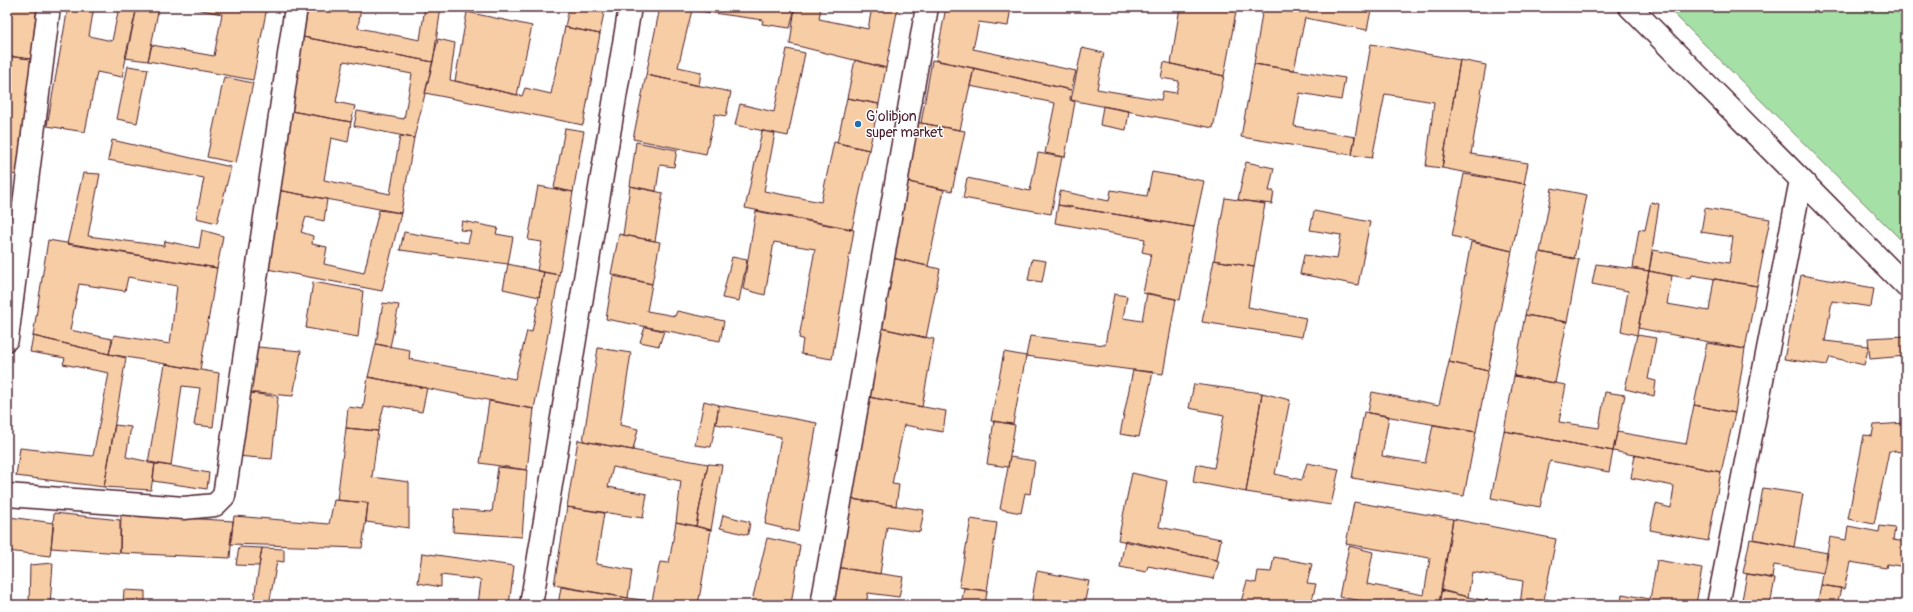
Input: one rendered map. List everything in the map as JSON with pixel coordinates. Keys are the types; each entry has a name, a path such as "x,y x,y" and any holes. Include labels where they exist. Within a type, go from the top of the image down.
{"street":[{"path":"7,339 49,7"},
{"path":"7,495 184,508 216,505 224,496 296,7"},
{"path":"531,605 630,7"},
{"path":"822,605 927,7"},
{"path":"1630,7 1906,286"},
{"path":"1718,605 1759,388 1802,180"}],"green space":[{"path":"1667,7 1906,7 1906,245"}],"building":[{"path":"7,7 37,7 31,59 7,56"},
{"path":"68,7 94,7 89,36 112,41 119,7 137,7 122,77 97,72 85,132 47,126"},
{"path":"137,7 159,7 148,61 125,58"},
{"path":"186,7 267,7 253,80 148,61 152,45 214,56 222,14"},
{"path":"308,7 361,7 358,28 420,40 425,7 441,7 433,62 303,37"},
{"path":"569,7 605,7 600,34 565,27"},
{"path":"660,7 795,7 790,28 762,24 763,20 692,10 678,67 701,72 699,86 646,75"},
{"path":"795,7 821,7 819,19 868,29 872,7 898,7 886,68 790,44"},
{"path":"946,7 1011,7 1008,26 979,22 973,49 1076,71 1071,90 936,60"},
{"path":"1180,7 1237,7 1224,76 1171,64"},
{"path":"1263,7 1352,7 1371,10 1367,30 1305,18 1294,70 1254,64"},
{"path":"1352,7 1372,7 1371,10"},
{"path":"467,12 532,26 517,95 455,81"},
{"path":"565,27 600,34 583,125 425,93 438,39 455,43 450,80 522,96 525,88 551,94"},
{"path":"303,37 433,62 414,138 354,126 357,111 404,119 412,74 344,61 336,102 355,106 351,122 291,111"},
{"path":"1371,44 1460,60 1442,168 1426,166 1434,102 1385,94 1372,158 1352,155"},
{"path":"1082,48 1104,53 1097,89 1161,100 1163,91 1176,93 1179,81 1161,78 1164,62 1224,76 1213,128 1071,100"},
{"path":"787,49 805,53 788,136 735,125 740,104 774,112"},
{"path":"7,56 31,59 17,175 7,173"},
{"path":"855,60 886,68 879,104 847,98"},
{"path":"932,60 974,68 960,130 921,123"},
{"path":"1460,60 1486,65 1471,154 1528,163 1524,184 1442,168"},
{"path":"1254,64 1345,78 1341,100 1300,93 1294,126 1355,137 1352,155 1241,137"},
{"path":"128,66 148,69 137,123 117,119"},
{"path":"974,68 1071,90 1070,100 1075,102 1065,157 1045,153 1055,103 970,86"},
{"path":"646,75 731,92 726,116 715,114 706,154 633,139"},
{"path":"224,77 253,83 236,163 207,157"},
{"name":"G'olibjon super market","path":"847,98 879,104 869,150 837,143"},
{"path":"1103,106 1129,111 1126,130 1100,125"},
{"path":"291,111 351,122 348,142 331,138 324,180 390,194 400,136 414,138 401,213 277,190"},
{"path":"915,122 965,131 952,191 904,181"},
{"path":"565,128 584,131 573,192 554,188"},
{"path":"762,131 775,133 764,191 821,202 834,142 869,150 852,229 745,208"},
{"path":"112,140 231,167 217,223 196,218 204,178 108,160"},
{"path":"636,142 677,150 674,167 660,165 656,191 630,186"},
{"path":"1038,153 1062,157 1051,214 963,198 967,178 1030,191"},
{"path":"1246,162 1274,168 1269,191 1274,191 1272,204 1238,200"},
{"path":"1152,172 1204,181 1194,227 1058,205 1060,191 1109,201 1111,190 1147,196"},
{"path":"83,173 100,174 88,236 164,246 165,241 199,248 202,230 223,236 217,268 67,244"},
{"path":"1464,174 1526,184 1512,251 1452,236"},
{"path":"904,181 944,190 928,266 888,257"},
{"path":"538,186 573,192 559,275 537,271 542,242 528,240"},
{"path":"630,186 663,193 655,241 623,235"},
{"path":"1552,188 1587,195 1574,259 1540,252"},
{"path":"277,190 327,199 324,221 306,217 301,232 313,236 312,244 327,247 324,264 364,273 379,210 401,213 382,291 262,268"},
{"path":"1225,198 1265,204 1254,267 1214,260"},
{"path":"1651,202 1659,204 1649,271 1633,268 1639,229 1645,230"},
{"path":"1058,205 1194,227 1180,300 1143,293 1151,254 1142,252 1145,239 1055,223"},
{"path":"1705,208 1770,219 1757,286 1692,275 1691,279 1649,271 1653,250 1729,263 1733,237 1701,232"},
{"path":"756,211 854,230 832,359 801,354 803,339 799,338 815,249 774,242 765,295 743,289"},
{"path":"1314,211 1370,222 1358,285 1300,274 1304,255 1337,259 1341,235 1310,230"},
{"path":"462,221 498,228 496,234 513,237 508,264 400,250 404,232 468,243 471,231 460,230"},
{"path":"619,234 660,242 652,284 611,274"},
{"path":"48,240 217,268 200,370 109,354 33,336","holes":["128,277 177,286 170,344 114,335 109,354 112,339 70,330 79,284 125,291"]},
{"path":"1471,242 1512,251 1488,371 1449,362"},
{"path":"1540,252 1579,259 1567,322 1525,315"},
{"path":"732,257 747,260 739,301 722,298"},
{"path":"888,257 940,269 926,338 876,327"},
{"path":"1032,259 1046,261 1042,282 1028,280"},
{"path":"1214,260 1254,267 1248,307 1306,318 1302,337 1202,322"},
{"path":"508,264 544,272 539,297 503,289"},
{"path":"1596,264 1649,271 1637,335 1621,331 1628,291 1592,284"},
{"path":"1649,271 1672,276 1667,304 1709,311 1714,279 1757,286 1745,349 1638,328"},
{"path":"544,272 559,275 534,409 368,377 376,344 410,350 409,359 515,379 527,331 532,332"},
{"path":"1801,275 1874,288 1871,307 1832,301 1825,341 1869,346 1864,365 1830,357 1827,365 1784,359"},
{"path":"613,276 652,284 647,311 675,316 677,311 724,321 720,341 606,319"},
{"path":"313,282 363,291 358,337 306,328"},
{"path":"1147,293 1176,299 1163,374 1026,356 1030,336 1105,345 1114,294 1127,296 1123,318 1142,321"},
{"path":"383,303 399,305 390,347 376,344"},
{"path":"1525,315 1567,322 1555,383 1514,376"},
{"path":"645,327 664,331 659,346 640,342"},
{"path":"876,327 934,339 922,407 863,396"},
{"path":"1637,335 1656,338 1648,379 1656,381 1654,396 1625,389"},
{"path":"33,336 126,358 104,487 16,476 20,448 93,456 109,373 63,364 65,358 30,352"},
{"path":"1906,336 1906,356 1870,359 1868,338"},
{"path":"1707,343 1745,349 1735,413 1694,405"},
{"path":"247,346 301,351 293,396 244,392"},
{"path":"598,348 631,353 620,425 638,429 633,450 583,441"},
{"path":"1004,352 1026,356 1013,424 991,421"},
{"path":"1449,362 1488,371 1476,432 1368,413 1372,392 1439,405"},
{"path":"165,364 219,373 213,427 194,425 200,388 182,386 171,466 148,463"},
{"path":"1133,370 1153,372 1139,437 1120,434"},
{"path":"1514,376 1566,385 1559,422 1599,428 1605,392 1625,395 1613,451 1504,431"},
{"path":"368,377 427,388 422,412 384,405 378,431 346,428 348,407 363,409"},
{"path":"1194,384 1262,393 1246,492 1193,482 1196,464 1214,468 1224,415 1189,408"},
{"path":"244,392 278,397 272,459 236,456"},
{"path":"1262,393 1290,400 1275,474 1302,480 1307,463 1339,469 1331,505 1246,492"},
{"path":"863,396 946,411 943,432 904,425 892,484 899,485 896,506 845,498"},
{"path":"489,401 534,409 527,470 480,463"},
{"path":"704,401 719,405 711,447 695,445"},
{"path":"719,405 817,423 798,532 765,524 781,437 716,424"},
{"path":"1694,405 1735,413 1721,472 1613,451 1617,432 1686,444"},
{"path":"1364,412 1389,416 1382,456 1425,463 1433,425 1476,432 1464,496 1352,478"},
{"path":"994,421 1015,425 1008,467 987,464"},
{"path":"1906,423 1906,452 1889,451 1874,524 1848,519 1864,435 1872,436 1874,425"},
{"path":"115,425 131,427 126,457 155,463 151,490 104,487"},
{"path":"346,428 378,431 372,477 409,482 409,528 366,522 368,503 337,500"},
{"path":"1504,431 1613,451 1609,472 1550,461 1540,507 1491,498"},
{"path":"578,440 708,464 696,526 676,522 681,481 613,467 608,487 647,494 643,518 567,507"},
{"path":"1635,455 1721,472 1708,541 1650,530 1656,504 1671,508 1674,486 1631,478"},
{"path":"1010,457 1035,461 1030,494 1025,493 1021,513 1000,509"},
{"path":"155,463 209,473 207,489 153,481"},
{"path":"708,464 722,465 711,530 696,526"},
{"path":"498,467 527,470 522,537 453,532 454,509 492,512"},
{"path":"1132,473 1167,481 1159,527 1221,539 1217,560 1118,540"},
{"path":"1763,488 1803,494 1794,547 1754,539"},
{"path":"845,498 924,510 920,532 887,527 880,574 835,567"},
{"path":"334,500 368,503 362,548 230,544 234,516 329,524"},
{"path":"1354,502 1453,519 1439,605 1385,605 1339,597 1349,546 1373,552 1367,584 1424,595 1430,558 1346,544"},
{"path":"567,507 604,513 596,564 632,570 628,598 554,585"},
{"path":"54,513 120,520 120,553 51,548"},
{"path":"121,514 233,521 230,558 120,553"},
{"path":"723,515 750,522 748,535 720,528"},
{"path":"9,517 54,523 50,556 7,551"},
{"path":"971,519 997,523 987,591 959,587"},
{"path":"1453,519 1556,539 1543,605 1520,605 1523,581 1472,572 1468,597 1441,590"},
{"path":"676,522 711,530 698,605 674,605 652,601 660,562 669,563"},
{"path":"1848,526 1879,532 1880,526 1895,528 1893,540 1906,542 1906,567 1887,564 1886,568 1850,562 1844,589 1821,585 1830,537 1846,540"},
{"path":"767,538 800,545 791,605 751,605"},
{"path":"1750,539 1828,553 1824,573 1774,565 1772,578 1743,573"},
{"path":"1125,540 1219,561 1214,579 1148,566 1146,572 1120,567"},
{"path":"239,547 262,548 259,566 236,565"},
{"path":"262,548 284,549 284,562 277,561 269,605 253,605"},
{"path":"422,553 514,566 509,605 478,605 481,580 441,575 441,587 418,583"},
{"path":"1274,557 1312,564 1307,583 1316,584 1311,605 1240,605 1247,581 1256,583 1258,571 1271,572"},
{"path":"1657,560 1702,568 1696,605 1621,605 1622,594 1650,599"},
{"path":"53,563 50,605 29,605 30,565"},
{"path":"835,567 903,577 899,597 868,593 866,605 830,605"},
{"path":"1037,571 1089,581 1084,605 1031,605"},
{"path":"1747,574 1775,579 1770,605 1741,605"},
{"path":"1821,585 1841,588 1837,605 1817,605"},
{"path":"561,587 628,598 678,605 558,605"},
{"path":"964,588 987,591 985,605 961,605"},
{"path":"124,590 145,591 145,605 123,605"},
{"path":"1441,591 1505,605 1439,605"},
{"path":"1546,599 1575,605 1545,605"}],"place":[{"name":"G'olibjon super market","path":"858,124"}]}
